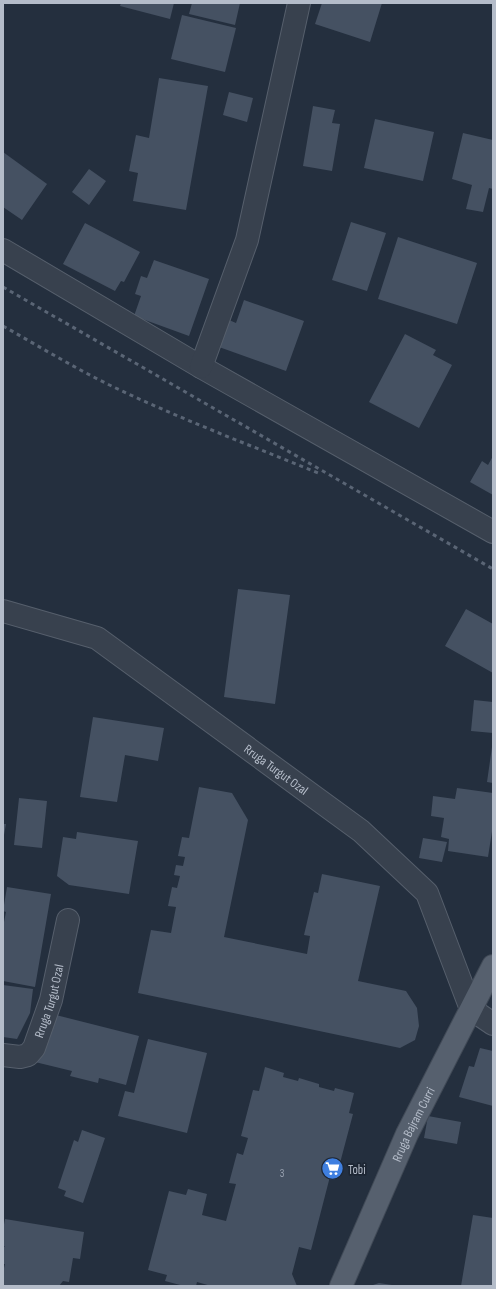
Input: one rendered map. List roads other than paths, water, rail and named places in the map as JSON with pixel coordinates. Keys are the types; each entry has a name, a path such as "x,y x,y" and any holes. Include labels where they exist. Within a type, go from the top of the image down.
{"main road":[{"name":"Rruga Bajram Curri","path":"341,1286 407,1134 493,966"}],"street":[{"path":"201,367 247,240 299,3"},
{"path":"3,250 201,367 493,532"},
{"name":"Rruga Turgut Ozal","path":"3,611 97,638 361,831 427,893 471,1009"},
{"name":"Rruga Turgut Ozal","path":"3,1055 20,1058 28,1055 34,1048 52,1000 68,920"},
{"path":"471,1009 493,1024"}],"railway":[{"path":"3,287 493,569"},
{"path":"3,326 107,384 195,423 318,473"}],"place":[{"name":"Tobi","path":"332,1169"}]}
